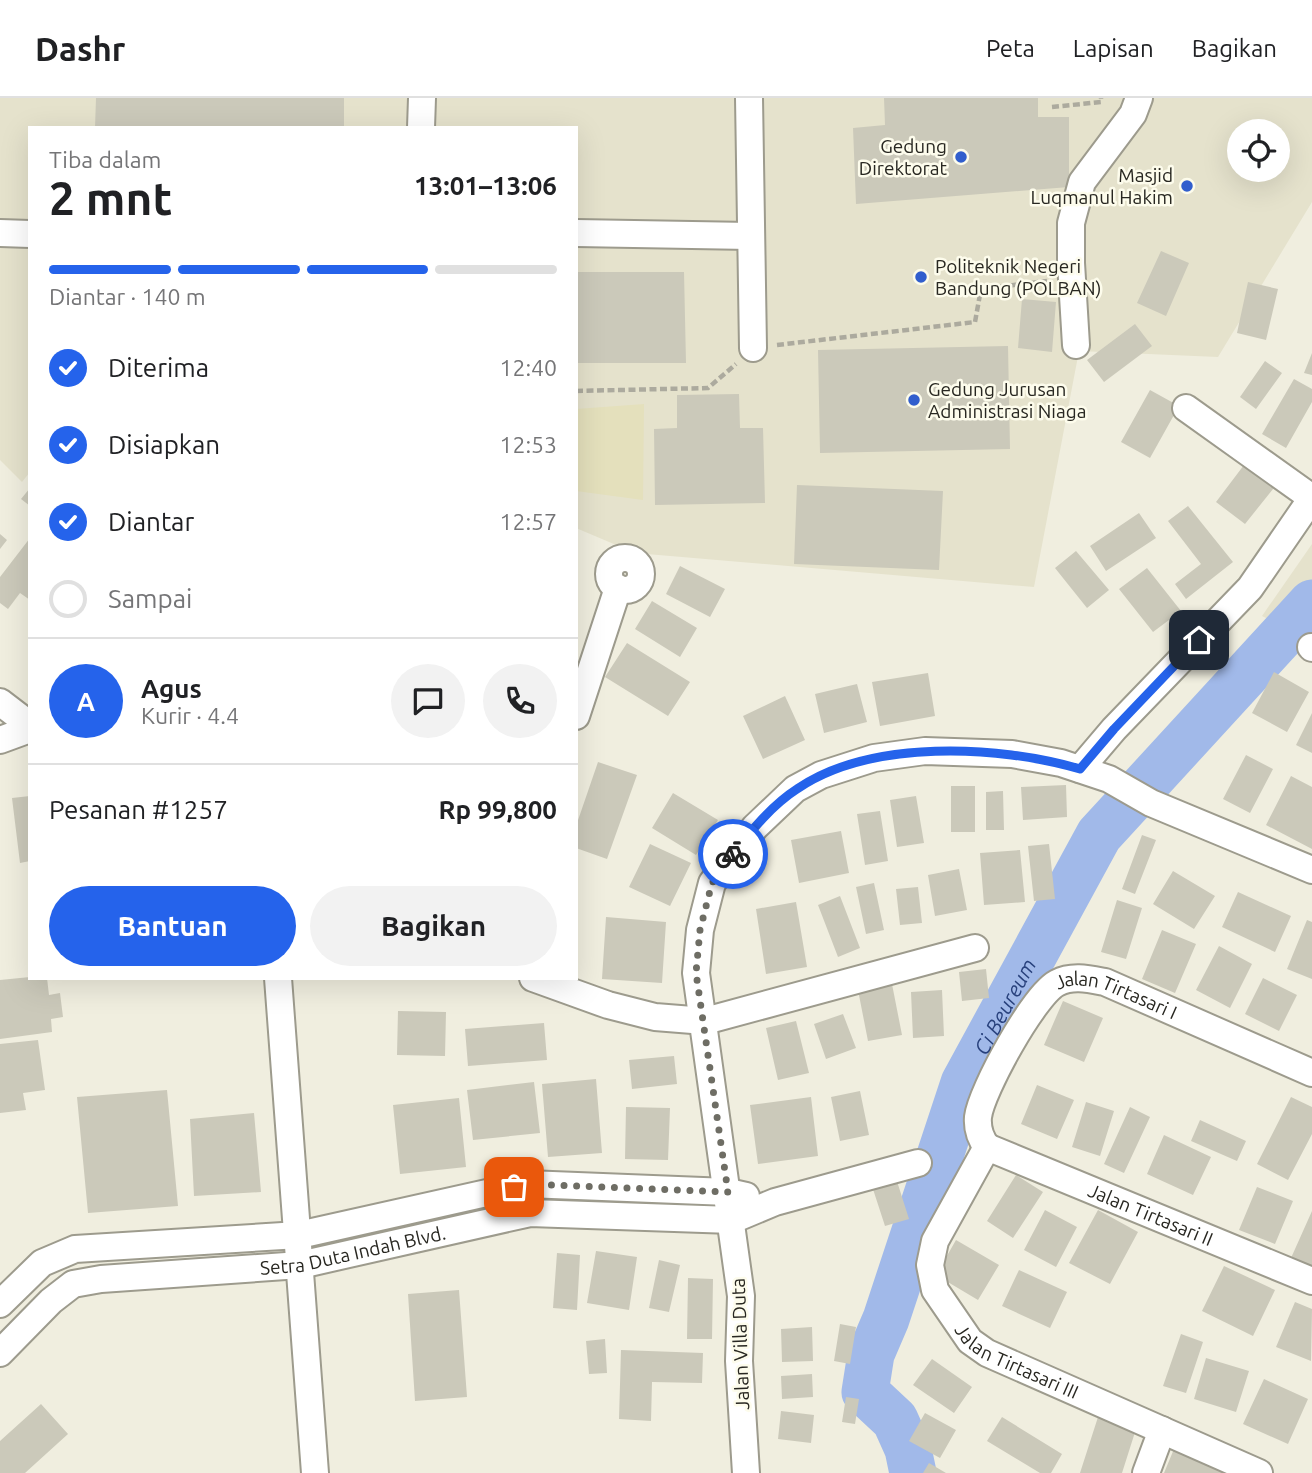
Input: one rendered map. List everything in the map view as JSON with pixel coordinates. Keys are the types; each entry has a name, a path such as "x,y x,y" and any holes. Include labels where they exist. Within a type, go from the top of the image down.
{"street":[{"path":"421,126 422,98"},
{"path":"749,98 753,348"},
{"path":"1076,345 1071,223 1082,182 1133,114 1139,98"},
{"path":"0,233 28,234"},
{"path":"578,233 750,236"},
{"path":"1080,769 1114,729 1250,588 1312,498 1186,408"},
{"path":"578,710 618,588"},
{"path":"0,702 28,725"},
{"path":"0,740 28,728"},
{"name":"Jalan Villa Duta","path":"746,1473 739,1361 741,1296 705,1021 696,973 700,930 712,883 755,827 795,789 821,775 874,758 925,751 1012,754 1080,769 1109,779 1151,803 1312,870"},
{"path":"539,980 608,1005 655,1017 705,1021 975,948"},
{"name":"Jalan Tirtasari I","path":"987,1147 981,1140 979,1131 981,1106 1013,1038 1044,993 1057,983 1071,978 1105,982 1312,1073"},
{"path":"278,980 315,1473"},
{"name":"Jalan Tirtasari II","path":"987,1147 1312,1281"},
{"name":"Jalan Tirtasari III","path":"987,1147 935,1241 930,1265 935,1290 970,1341 987,1353 1259,1473"},
{"path":"732,1220 775,1202 918,1163"},
{"name":"Setra Duta Indah Blvd.","path":"0,1304 42,1263 75,1249 299,1236 527,1184 728,1192 775,1202"},
{"name":"Setra Duta Indah Blvd.","path":"0,1353 51,1301 73,1284 101,1279 300,1265 530,1213 732,1220"},
{"path":"1146,1473 1162,1430"}],"path":[{"path":"1052,107 1101,102 1101,98"},
{"path":"578,391 708,388 753,348 975,322 981,289 1072,279"}],"shaded area":[{"name":"Politeknik Negeri Bandung (POLBAN)","path":"0,98 1312,98 1312,202 1218,357 1079,351 1034,587 635,553 578,529 578,126 28,126 28,474 22,482 0,460"},
{"path":"644,404 643,500 578,491 578,409"},
{"path":"1312,544 1312,641 1262,616"}],"building":[{"path":"96,98 344,98 344,126 95,126"},
{"name":"Gedung Direktorat","path":"884,98 1038,98 1038,117 1069,117 1069,187 856,204 853,128 885,125"},
{"path":"1161,251 1189,263 1166,316 1137,303"},
{"path":"578,272 684,272 686,363 578,363"},
{"path":"1248,282 1278,289 1266,340 1237,333"},
{"path":"1022,299 1056,302 1052,352 1018,348"},
{"path":"1135,324 1152,346 1104,382 1087,360"},
{"name":"Gedung Jurusan Administrasi Niaga","path":"1008,346 1010,449 820,453 818,350"},
{"path":"1312,353 1312,375 1304,373"},
{"path":"1265,361 1282,373 1256,409 1240,397"},
{"path":"1294,379 1312,389 1312,402 1286,448 1262,434"},
{"path":"1150,390 1179,406 1150,458 1121,442"},
{"path":"739,394 740,428 763,428 765,503 655,505 654,429 677,428 677,395"},
{"path":"1247,461 1277,484 1245,524 1216,502"},
{"path":"797,485 943,491 939,570 794,564"},
{"path":"28,490 28,504 21,499"},
{"path":"1188,506 1233,562 1186,599 1175,584 1201,564 1168,521"},
{"path":"1139,513 1156,538 1106,571 1090,546"},
{"path":"0,534 7,540 0,549"},
{"path":"28,541 28,599 20,593 8,609 0,603 0,577"},
{"path":"1076,551 1109,590 1087,608 1055,568"},
{"path":"680,566 725,589 710,617 666,594"},
{"path":"1147,568 1181,611 1153,632 1119,589"},
{"path":"652,601 697,628 680,657 635,629"},
{"path":"627,643 690,682 668,716 605,677"},
{"path":"1274,672 1309,692 1287,732 1252,713"},
{"path":"928,673 935,716 880,726 872,682"},
{"path":"857,684 867,722 824,733 815,694"},
{"path":"785,696 805,740 763,759 743,716"},
{"path":"1312,713 1312,753 1296,745"},
{"path":"1246,755 1273,769 1250,813 1223,799"},
{"path":"598,762 637,775 607,859 578,849 578,820"},
{"path":"1291,776 1312,787 1312,849 1266,825"},
{"path":"1066,785 1067,817 1023,820 1021,787"},
{"path":"951,786 975,786 975,832 951,832"},
{"path":"1003,791 1004,830 986,830 986,792"},
{"path":"673,793 718,820 696,855 652,828"},
{"path":"28,796 28,861 20,863 12,798"},
{"path":"916,796 924,843 897,847 890,800"},
{"path":"880,811 888,861 865,865 857,814"},
{"path":"841,831 849,873 799,883 791,840"},
{"path":"1142,835 1156,840 1135,894 1122,889"},
{"path":"650,844 691,863 670,906 629,887"},
{"path":"1049,844 1055,899 1034,901 1028,846"},
{"path":"1020,850 1025,902 984,905 980,853"},
{"path":"959,869 967,910 935,916 928,875"},
{"path":"1173,871 1215,896 1194,929 1153,904"},
{"path":"874,883 884,930 866,934 856,887"},
{"path":"918,887 922,923 900,925 896,889"},
{"path":"1238,892 1291,916 1275,952 1222,927"},
{"path":"840,896 860,948 838,957 818,905"},
{"path":"1117,900 1142,908 1126,959 1101,952"},
{"path":"796,902 807,967 766,974 756,909"},
{"path":"606,917 666,922 662,983 602,979"},
{"path":"1307,920 1312,922 1312,979 1287,969"},
{"path":"1162,930 1196,944 1175,993 1142,979"},
{"path":"1219,946 1252,964 1230,1008 1196,990"},
{"path":"986,969 989,998 962,1001 959,972"},
{"path":"28,977 28,980 47,980 49,995 60,993 63,1017 51,1019 52,1032 0,1039 0,980"},
{"path":"1263,978 1297,995 1279,1031 1245,1014"},
{"path":"891,979 902,1035 868,1041 857,985"},
{"path":"942,990 944,1036 913,1038 911,992"},
{"path":"1063,1001 1103,1018 1084,1062 1044,1045"},
{"path":"398,1011 446,1012 445,1056 397,1055"},
{"path":"843,1014 856,1048 826,1059 814,1024"},
{"path":"796,1021 809,1073 778,1080 766,1028"},
{"path":"544,1023 547,1060 468,1066 465,1029"},
{"path":"38,1040 45,1090 23,1093 26,1110 0,1113 0,1044"},
{"path":"674,1056 677,1084 632,1089 629,1060"},
{"path":"596,1079 602,1153 548,1157 542,1084"},
{"path":"534,1082 540,1133 473,1140 467,1090"},
{"path":"1037,1085 1074,1100 1057,1139 1021,1124"},
{"path":"167,1090 178,1206 88,1213 77,1097"},
{"path":"860,1091 869,1135 840,1141 831,1097"},
{"path":"811,1097 818,1156 758,1164 750,1105"},
{"path":"1291,1097 1312,1107 1312,1134 1288,1180 1257,1164"},
{"path":"459,1098 466,1167 400,1174 393,1105"},
{"path":"1086,1102 1114,1111 1100,1156 1072,1147"},
{"path":"626,1107 670,1108 668,1160 625,1159"},
{"path":"1130,1107 1150,1117 1124,1173 1104,1164"},
{"path":"254,1113 261,1192 194,1196 190,1119"},
{"path":"1200,1120 1246,1141 1237,1161 1191,1141"},
{"path":"1164,1135 1211,1157 1193,1195 1147,1174"},
{"path":"895,1175 909,1219 885,1226 871,1183"},
{"path":"1016,1175 1043,1192 1013,1238 987,1221"},
{"path":"1257,1187 1293,1201 1275,1244 1239,1230"},
{"path":"1045,1210 1077,1227 1056,1267 1024,1250"},
{"path":"1098,1210 1138,1232 1110,1284 1069,1263"},
{"path":"1312,1211 1312,1267 1291,1258"},
{"path":"956,1240 999,1265 978,1300 936,1275"},
{"path":"596,1251 637,1257 629,1310 587,1303"},
{"path":"557,1253 580,1255 577,1310 553,1308"},
{"path":"659,1260 680,1265 669,1312 649,1308"},
{"path":"1224,1266 1275,1290 1253,1336 1202,1311"},
{"path":"1019,1270 1067,1292 1050,1328 1002,1306"},
{"path":"688,1278 713,1279 712,1339 687,1339"},
{"path":"459,1290 467,1397 415,1401 408,1294"},
{"path":"1295,1302 1312,1309 1311,1361 1276,1347"},
{"path":"840,1324 856,1327 850,1364 834,1361"},
{"path":"812,1327 813,1361 782,1362 781,1329"},
{"path":"1181,1334 1203,1342 1186,1393 1163,1386"},
{"path":"605,1339 607,1373 589,1374 586,1341"},
{"path":"621,1350 703,1353 702,1383 652,1382 651,1421 619,1419"},
{"path":"1206,1358 1249,1371 1236,1412 1194,1399"},
{"path":"932,1359 972,1387 954,1413 913,1385"},
{"path":"812,1374 813,1397 782,1399 781,1376"},
{"path":"1264,1379 1308,1399 1288,1444 1243,1424"},
{"path":"846,1397 859,1399 855,1424 842,1422"},
{"path":"41,1404 68,1434 25,1473 0,1473 0,1441"},
{"path":"781,1411 814,1415 811,1443 778,1439"},
{"path":"925,1413 956,1430 940,1458 909,1441"},
{"path":"1002,1417 1062,1454 1051,1473 1040,1473 987,1441"},
{"path":"1098,1417 1136,1429 1122,1473 1080,1473"},
{"path":"1174,1449 1232,1473 1164,1473"},
{"path":"929,1463 946,1473 923,1473"}],"waterway":[{"name":"Ci Beureum","path":"913,1473 908,1449 895,1420 865,1392 871,1354 886,1319 964,1083 1099,835 1312,603"}],"way so far":[{"path":"514,1187 527,1184 728,1192 696,973 700,930 712,883 733,854"}],"place":[{"name":"Gedung Direktorat","path":"961,157"},
{"name":"Masjid Luqmanul Hakim","path":"1187,186"},
{"name":"Politeknik Negeri Bandung (POLBAN)","path":"921,277"},
{"name":"Gedung Jurusan Administrasi Niaga","path":"914,400"}],"route":[{"path":"733,854 755,827 795,789 821,775 874,758 925,751 1012,754 1080,769 1114,729 1199,640"}]}
